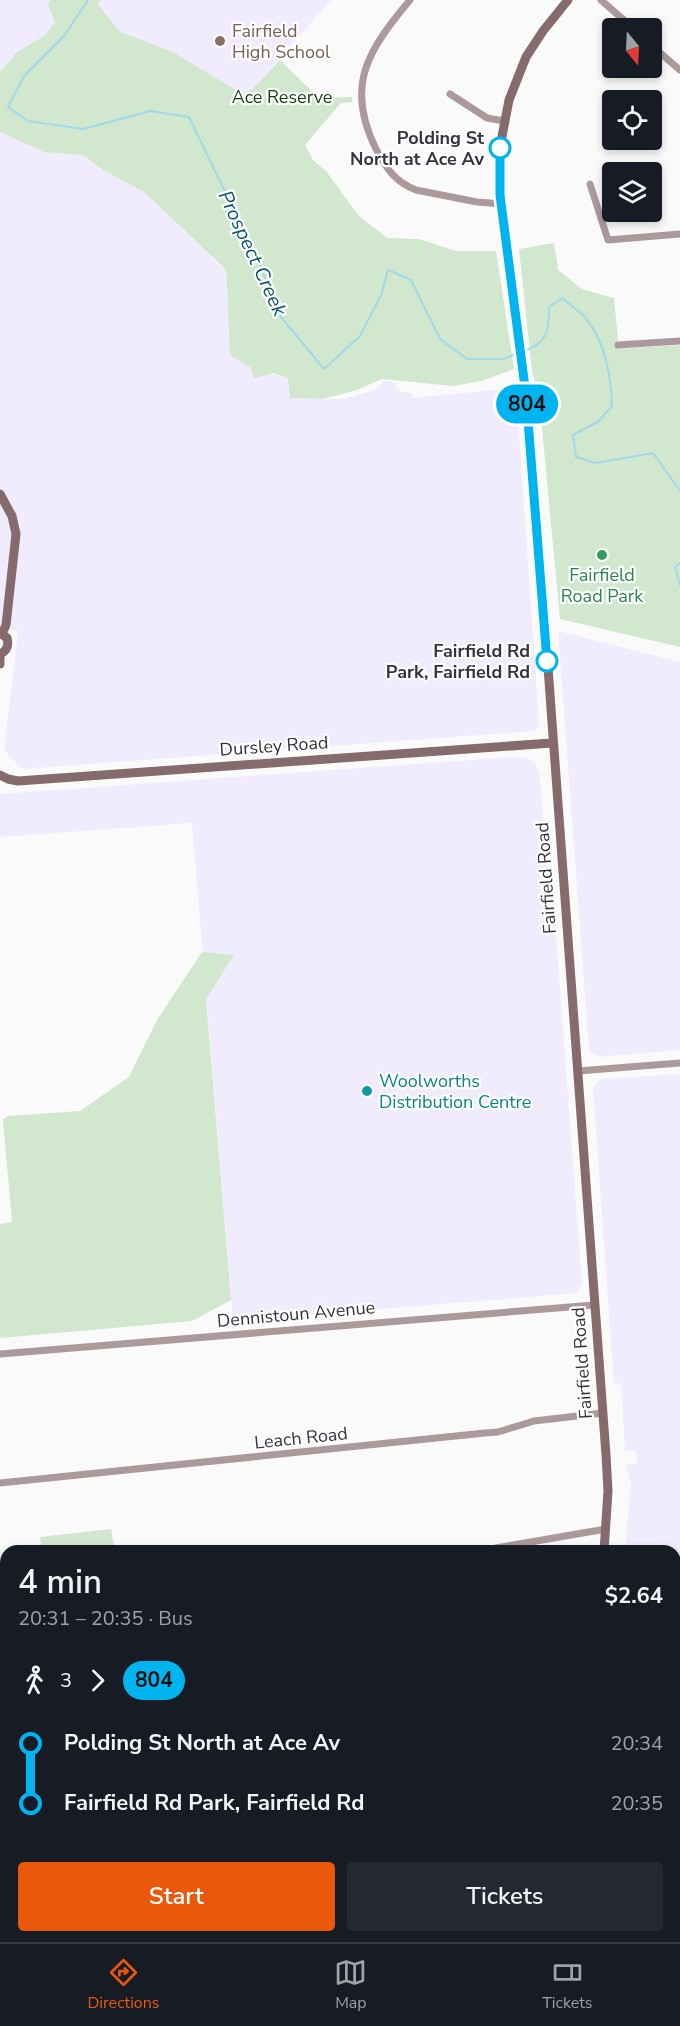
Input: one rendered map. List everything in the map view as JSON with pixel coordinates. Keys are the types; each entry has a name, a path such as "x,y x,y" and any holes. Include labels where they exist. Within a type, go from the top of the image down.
{"main road":[{"name":"Fairfield Road","path":"568,0 526,57 515,83 504,121 499,173 523,366 537,518 603,1413 608,1491 605,1545"},
{"path":"0,494 12,516 16,534 6,625 1,633 7,638 8,645 0,656 0,664"},
{"name":"Dursley Road","path":"0,775 18,781 552,743"}],"street":[{"path":"410,0 378,41 364,69 361,100 365,123 374,143 388,170 408,187 477,202 502,204"},
{"path":"601,0 622,18"},
{"path":"662,54 680,70"},
{"path":"450,94 487,118 504,121"},
{"path":"590,184 608,240 680,234"},
{"path":"618,345 680,341"},
{"path":"578,1071 680,1063"},
{"name":"Dennistoun Avenue","path":"0,1354 594,1305"},
{"name":"Leach Road","path":"0,1483 498,1432 534,1421 603,1413"},
{"path":"511,1545 606,1528"}],"shaded area":[{"path":"0,0 50,0 48,5 55,22 44,36 17,52 0,72"},
{"name":"Fairfield High School","path":"101,0 331,0 246,97 171,51 120,32 98,3"},
{"path":"0,132 44,152 83,155 103,170 144,192 223,268 227,282 231,355 251,368 288,378 323,399 344,399 375,390 384,381 393,382 399,391 411,393 412,398 516,388 539,725 535,731 22,769 4,750 18,631 0,628"},
{"path":"558,631 680,662 680,1050 598,1057 589,1050"},
{"path":"512,757 526,758 535,763 540,776 546,863 552,880 582,1284 576,1293 233,1321 192,823 0,837 0,794"},
{"path":"680,1074 680,1545 626,1545 631,1483 626,1465 637,1463 636,1450 625,1452 621,1383 614,1384 593,1088 600,1079"}],"green space":[{"name":"Ace Reserve","path":"50,0 101,0 98,4 120,32 171,51 246,96 280,60 319,98 352,97 352,102 341,103 305,145 313,160 326,171 358,215 387,238 419,239 456,251 496,251 514,369 481,381 453,386 382,379 357,390 323,399 290,398 288,378 273,373 254,378 251,368 230,355 227,282 223,267 144,192 103,170 83,155 44,152 0,132 0,72 17,52 44,36 55,22 48,5"},
{"name":"Fairfield Road Park","path":"554,243 558,270 582,289 614,298 619,349 680,345 680,647 560,619 539,396 532,371 519,249"},
{"path":"202,952 234,955 206,999 231,1300 192,1321 0,1338 0,1224 12,1222 3,1119 8,1116 80,1111 129,1077 157,1020"},
{"path":"111,1529 114,1545 41,1545 40,1537"}],"waterway":[{"name":"Prospect Creek","path":"88,0 64,36 24,76 8,107 28,121 83,129 150,111 189,117 259,262 281,317 324,369 360,336 381,295 388,270 411,280 440,339 467,359 503,359 519,353"},
{"name":"Prospect Creek","path":"524,351 538,344 546,335 549,307 562,298 582,314 599,339 603,350 609,373 612,406 599,421 573,435 576,457 596,463 653,453 680,491"},
{"name":"Prospect Creek","path":"680,563 675,567 680,585"}],"bus line":[{"name":"804","path":"500,148 500,195 526,395 547,661"}],"place":[{"name":"Fairfield High School","path":"220,41"},
{"name":"Polding St North at Ace Av","path":"500,148"},
{"name":"Fairfield Road Park","path":"602,555"},
{"name":"Fairfield Rd Park, Fairfield Rd","path":"547,661"},
{"name":"Woolworths Distribution Centre","path":"367,1091"}]}
